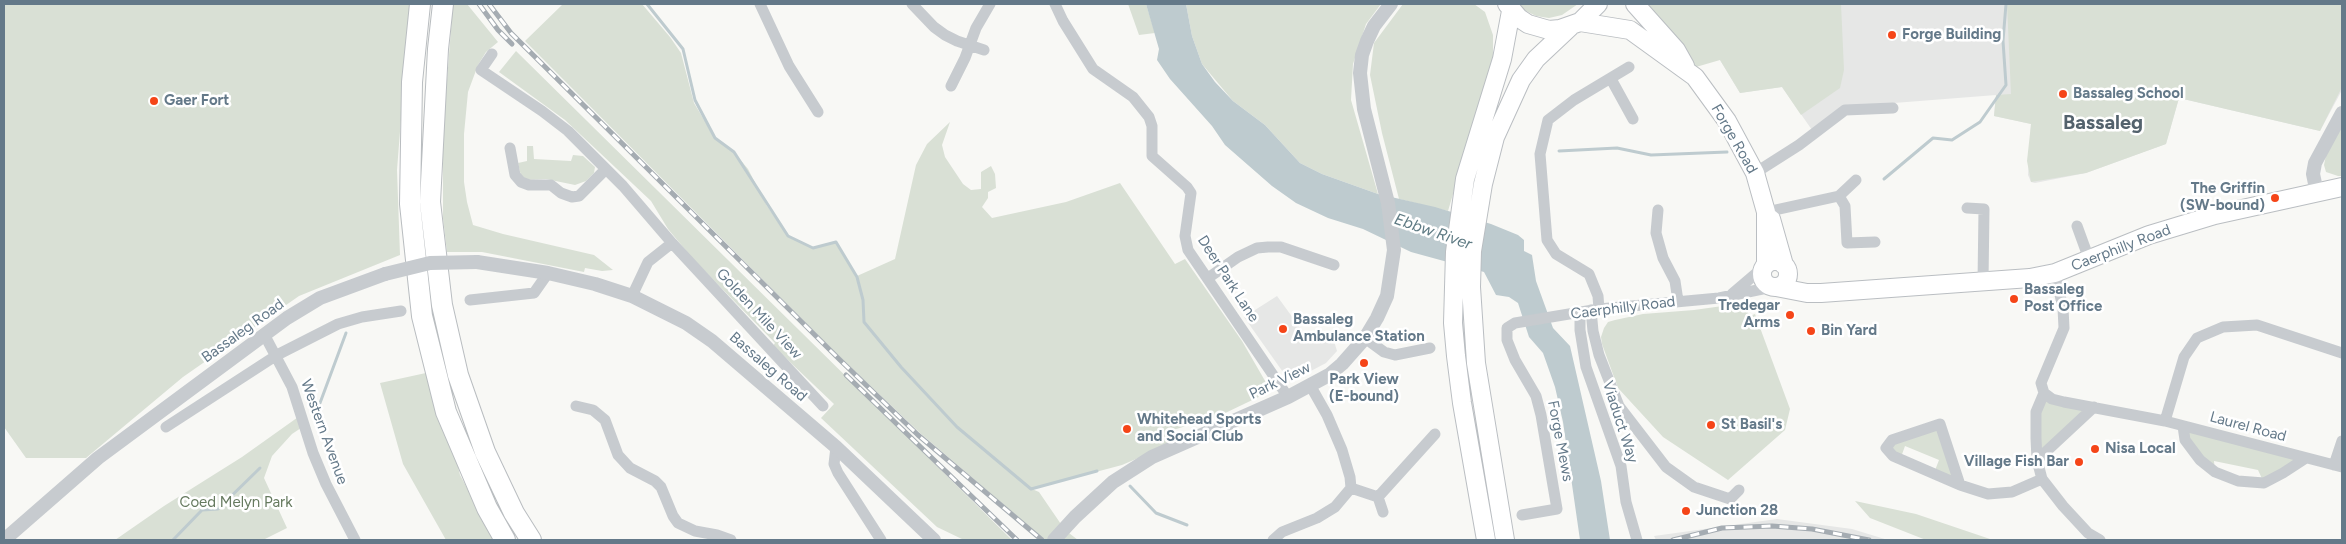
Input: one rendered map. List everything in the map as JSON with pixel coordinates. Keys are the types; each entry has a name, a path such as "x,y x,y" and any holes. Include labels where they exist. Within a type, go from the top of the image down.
{"highway":[{"path":"420,4 412,82 410,204 422,316 446,412 487,508 505,540"},
{"path":"443,4 438,48 430,202 442,305 458,374 485,452 514,513 532,540"}],"main road":[{"path":"1504,540 1477,372 1471,287 1472,251 1477,212 1495,137 1521,80 1536,59 1575,25 1590,15 1598,4"},
{"name":"Forge Road","path":"1635,4 1676,50 1690,73"},
{"path":"1486,540 1462,403 1454,323 1454,282 1460,207 1465,179 1502,59 1507,6"},
{"name":"Forge Road","path":"1507,6 1519,18 1538,28 1560,30 1575,25 1630,30 1695,77 1746,153 1755,174 1766,212 1766,265"},
{"name":"Caerphilly Road","path":"1774,287 1807,293 1983,282 2055,273 2149,235 2214,215 2342,187"},
{"name":"Forge Road","path":"1766,212 1773,222 1785,268"},
{"name":"Caerphilly Road","path":"1766,265 1775,262 1818,288 1837,291"},
{"path":"1766,265 1762,277 1767,285 1774,287 1784,283 1785,268"}],"street":[{"path":"760,4 789,66 818,112"},
{"path":"912,4 945,35 957,42 970,44 984,50"},
{"path":"951,86 990,4"},
{"name":"Deer Park Lane","path":"1055,4 1063,21 1093,69 1126,92 1145,110 1152,126 1151,154 1160,166 1189,190 1191,201 1185,243 1288,398"},
{"name":"Park View","path":"1054,540 1075,517 1113,482 1144,462 1288,398 1342,364 1366,338 1387,296 1394,250 1388,203 1364,109 1360,73 1362,55 1367,41 1374,26 1391,4"},
{"name":"Golden Mile View","path":"492,54 481,70 568,131 623,186 823,406"},
{"path":"1628,67 1574,100 1548,120 1540,154 1547,240 1556,254 1589,274 1598,296 1585,311 1619,406 1666,467 1694,486 1730,499 1739,490"},
{"path":"1611,79 1633,120"},
{"path":"1755,174 1799,145 1845,110 1893,108"},
{"path":"2317,193 2313,174 2315,163 2342,113"},
{"path":"510,148 515,175 521,182 529,185 551,185 561,193 572,197 579,196 605,170"},
{"path":"1766,212 1839,196 1856,180"},
{"path":"1839,196 1845,206 1847,243 1875,242"},
{"path":"1967,208 1984,209 1983,282"},
{"path":"1658,210 1656,233 1663,258 1675,281 1678,301"},
{"path":"2078,226 2089,259"},
{"path":"632,296 648,262 672,242"},
{"path":"1208,278 1238,257 1257,248 1281,247 1334,266"},
{"name":"Bassaleg Road","path":"4,540 98,458 264,334 320,298 384,274 430,263 477,262 548,273 632,296 686,323 712,341 836,447 934,540"},
{"path":"1731,295 1766,265"},
{"path":"470,300 534,293 548,273"},
{"path":"2055,273 2064,308 2064,328 2040,383 2044,393 2036,412 2037,460 2042,478 2063,506 2088,533 2100,540"},
{"name":"Caerphilly Road","path":"1515,323 1585,311 1731,295 1774,287"},
{"path":"166,426 277,355 338,324 362,317 401,311"},
{"name":"Viaduct Way","path":"1585,311 1580,330 1586,367 1620,466 1626,502 1637,540"},
{"name":"Forge Mews","path":"1515,323 1507,328 1505,333 1515,360 1536,396 1557,509 1522,515"},
{"path":"2165,421 2184,357 2198,338 2223,327 2257,326 2342,353"},
{"name":"Western Avenue","path":"264,334 277,355 292,387 313,454 355,540"},
{"path":"1366,338 1373,345 1389,354 1405,355 1430,348"},
{"path":"1273,540 1282,532 1317,518 1335,507 1351,488 1350,477 1342,450 1328,415 1310,385"},
{"name":"Laurel Road","path":"2044,393 2052,399 2064,402 2165,421 2338,466"},
{"path":"576,406 593,410 605,420 618,455 630,468 655,481 661,487 673,516 678,522 695,531 718,535 731,540"},
{"path":"2037,460 2094,407"},
{"path":"1960,485 1940,424 1892,440 1886,448 1893,456 1960,485 1988,494 2012,492 2042,478"},
{"name":"Laurel Road","path":"2183,426 2185,440 2200,460 2216,472 2238,481 2264,483 2306,458"},
{"path":"1378,498 1435,434"},
{"path":"2338,466 2342,442"},
{"path":"836,447 834,464 838,473 880,540"},
{"path":"1351,488 1378,498"},
{"path":"1378,498 1383,512"},
{"path":"919,526 922,540"}],"shaded area":[{"name":"Bassaleg School","path":"1686,4 2342,4 2342,90 2320,131 2179,98 2166,144 2086,173 2035,183 2031,182 2028,175 2031,124 1994,116 1996,95 1843,107 1812,130 1782,87 1740,93"},
{"path":"1277,296 1309,340 1331,331 1337,351 1326,363 1290,382 1244,317"},
{"path":"1777,519 1852,529 1888,540 1656,540 1654,536"}],"green space":[{"path":"4,4 410,4 397,170 400,255 299,296 183,377 86,458 26,458 4,427"},
{"path":"453,4 467,4 498,42 486,52 478,65 468,92 464,134 464,182 473,225 503,234 594,255 613,270 602,271 585,268 584,272 482,252 447,252 443,218 443,131"},
{"path":"563,4 642,4 681,53 694,103 715,138 734,152 748,169 767,206 788,236 813,248 836,242 857,276 895,259 916,165 927,144 950,122 942,145 945,157 963,184 971,190 981,189 981,172 991,166 995,174 996,188 988,192 988,198 982,207 992,218 1066,202 1120,183 1175,264 1185,259 1242,341 1268,386 1269,392 1219,416 1173,430 1178,441 1122,465 1032,489 1039,492 1065,530 1078,540 1045,540 920,433 841,358 525,41"},
{"path":"1128,4 1146,4 1155,33 1139,35"},
{"path":"1186,4 1381,4 1366,24 1353,64 1351,100 1378,194 1322,174 1300,163 1265,125 1233,101 1202,64 1192,36"},
{"path":"1403,4 1474,4 1485,12 1493,35 1493,58 1448,211 1399,199 1382,133 1370,75 1374,43"},
{"path":"1518,4 1578,4 1562,15 1549,18 1536,16 1524,10"},
{"path":"1640,4 1841,4 1844,70 1840,88 1801,115 1782,87 1740,93 1720,60 1696,67"},
{"name":"Bassaleg School","path":"2007,4 2342,4 2342,87 2320,131 2179,98 2166,144 2086,173 2031,182 2027,161 2031,124 1994,116 1996,95 2011,94"},
{"path":"516,51 1012,540 964,540 937,527 821,418 834,404 773,346 775,343 693,259 668,229 651,201 565,120 499,72"},
{"path":"2342,126 2342,176 2338,176 2326,172 2324,165 2326,155"},
{"path":"527,146 533,146 534,159 571,161 573,155 583,156 595,167 594,173 586,181 575,185 546,179 527,180 521,176 518,163 527,161"},
{"path":"1737,304 1744,306 1750,316 1755,314 1790,409 1785,430 1728,480 1663,437 1618,388 1601,337 1608,322 1615,320 1643,314"},
{"path":"435,371 460,475 495,540 446,540 403,464 380,383"},
{"path":"2044,393 2094,407 2037,460 2036,412"},
{"name":"Coed Melyn Park","path":"301,415 304,426 292,434 272,456 264,478 287,528 263,540 115,540 164,506 242,457"},
{"path":"1940,424 1960,485 1934,473 1939,460 1905,446 1900,460 1893,456 1892,440"},
{"path":"2183,426 2306,458 2264,483 2258,470 2214,461 2215,472 2200,460"},
{"path":"1855,501 1916,514 1993,540 1926,540 1870,518"}],"water":[{"name":"Ebbw River","path":"1146,4 1186,4 1192,36 1202,64 1215,82 1233,101 1265,125 1300,163 1322,174 1378,194 1435,207 1491,224 1518,235 1524,240 1524,251 1532,255 1536,281 1553,328 1570,346 1601,481 1610,540 1580,540 1563,422 1555,387 1543,353 1529,337 1518,303 1509,297 1496,295 1484,272 1411,252 1363,229 1328,218 1296,203 1272,186 1225,145 1212,126 1170,79 1157,60 1159,49"}],"waterway":[{"path":"647,4 683,49 695,100 715,138 734,152 788,236 813,248 836,242 857,277 863,300 864,322 901,367 957,427 1031,489 1097,471"},
{"path":"1884,179 1933,138 1952,140 1980,122 2006,85 2003,41 2006,4"},
{"path":"1559,151 1617,148 1651,155 1727,152"},
{"path":"320,403 346,333"},
{"path":"173,540 202,510 218,509 260,468"},
{"path":"1130,486 1156,513 1187,525"}],"railway":[{"path":"479,4 498,30 512,44"},
{"path":"489,4 511,33 839,359 918,435 1042,540"},
{"path":"846,375 1017,540"},
{"path":"1673,540 1722,528 1772,526 1812,529 1869,540"}],"place":[{"name":"Forge Building","path":"1892,35"},
{"name":"Bassaleg School","path":"2063,94"},
{"name":"Gaer Fort","path":"154,101"},
{"name":"The Griffin (SW-bound)","path":"2275,198"},
{"name":"Bassaleg Post Office","path":"2014,299"},
{"name":"Tredegar Arms","path":"1790,315"},
{"name":"Bassaleg Ambulance Station","path":"1283,329"},
{"name":"Bin Yard","path":"1811,331"},
{"name":"Park View (E-bound)","path":"1364,363"},
{"name":"St Basil's","path":"1711,425"},
{"name":"Whitehead Sports and Social Club","path":"1127,429"},
{"name":"Nisa Local","path":"2095,449"},
{"name":"Village Fish Bar","path":"2079,462"},
{"name":"Junction 28","path":"1686,511"}],"district":[{"name":"Bassaleg","path":"2103,123"}]}
